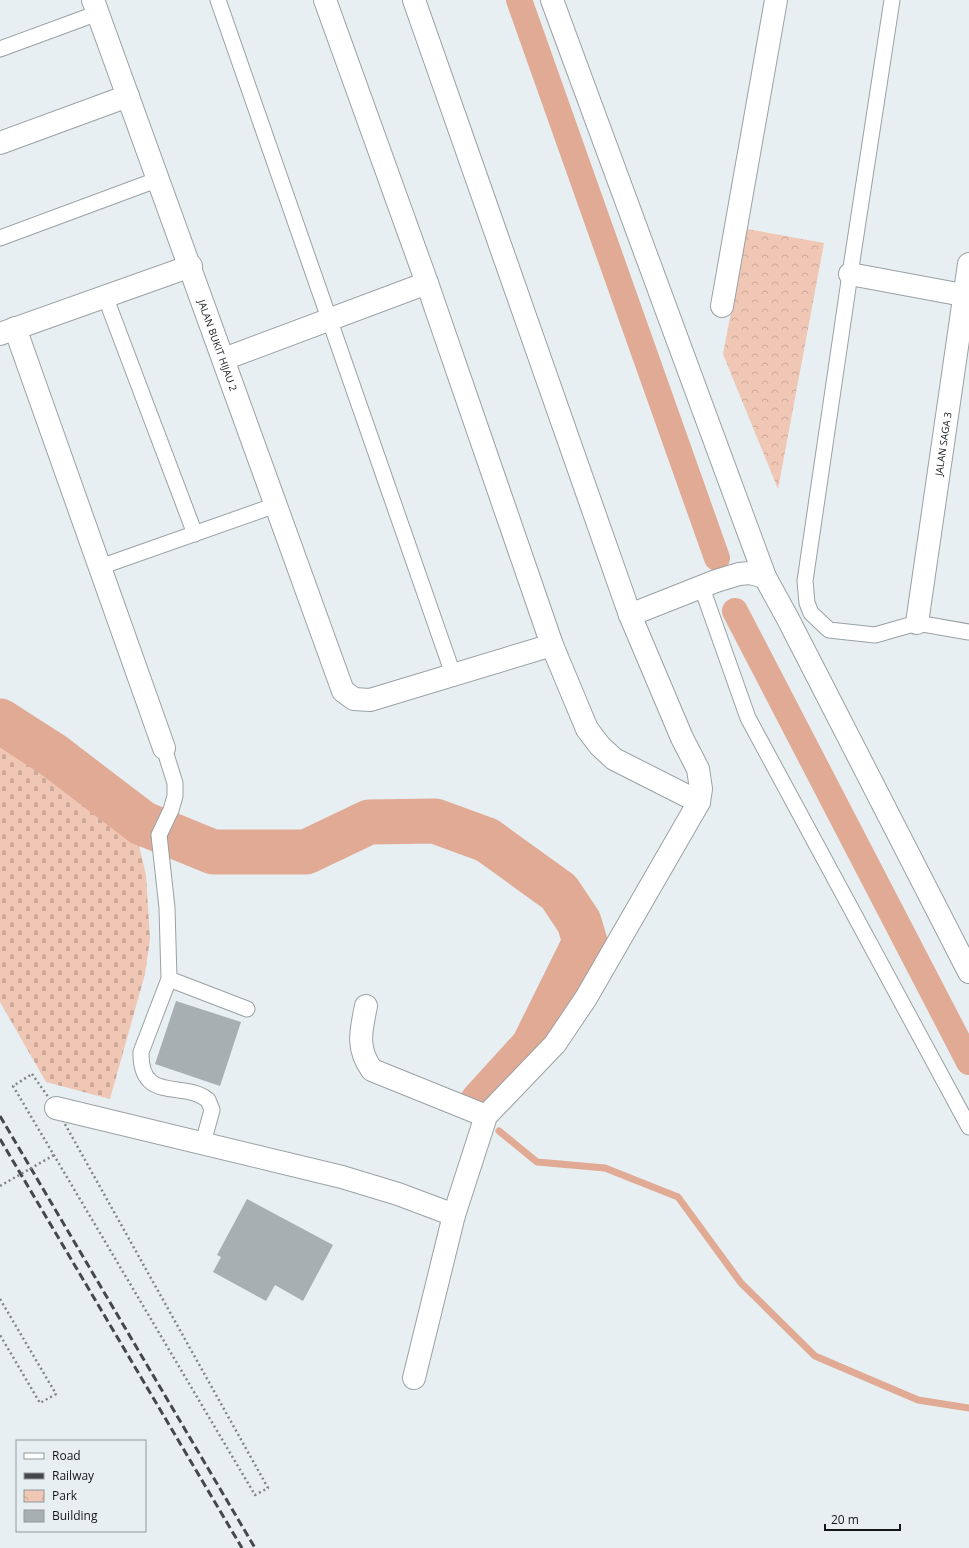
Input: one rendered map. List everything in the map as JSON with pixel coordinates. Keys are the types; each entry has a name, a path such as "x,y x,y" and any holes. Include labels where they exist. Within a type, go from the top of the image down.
{"street":[{"path":"325,0 427,283 552,645 586,729 600,746 620,762 699,802"},
{"path":"414,0 630,615 682,738 698,769 701,785 699,802 586,998 555,1044 486,1116 454,1215 414,1378"},
{"path":"552,0 765,577 969,972"},
{"path":"722,306 776,0"},
{"name":"JALAN BUKIT HIJAU 2","path":"95,7 159,179 343,691 354,699 370,700 453,674"},
{"path":"0,143 128,96"},
{"name":"JALAN SAGA 3","path":"917,623 963,295 969,264"},
{"path":"164,748 100,567 8,331 190,266"},
{"path":"850,274 963,295"},
{"path":"224,359 329,318 427,283"},
{"path":"630,615 739,574 750,573 765,577"},
{"path":"453,674 552,645"},
{"path":"366,1006 360,1037 364,1058 372,1070 486,1116"},
{"path":"56,1108 342,1177 398,1194 454,1215"}],"lane":[{"path":"218,0 453,674"},
{"path":"892,0 805,582 807,603 811,613 829,630 875,634 917,623 969,632"},
{"path":"0,49 95,7"},
{"path":"0,238 159,179"},
{"path":"105,296 195,534"},
{"path":"100,567 276,505"},
{"path":"702,588 748,718 969,1127"},
{"path":"164,748 175,783 171,810 159,835 167,908 169,979 141,1052 141,1060 147,1077 154,1085 199,1096 208,1100 212,1110 203,1144"},
{"path":"169,979 247,1009"}],"path":[{"path":"32,1074 56,1108 268,1488 255,1495 13,1086 32,1074"},
{"path":"0,1186 54,1155"},
{"path":"0,1299 56,1394 40,1403 0,1335"}],"green space":[{"path":"747,229 824,243 778,489 723,354"},
{"path":"0,748 135,828 146,875 150,939 145,974 110,1099 46,1082 0,1002"}],"building":[{"path":"176,1001 241,1022 220,1086 155,1064"},
{"path":"247,1199 333,1245 303,1301 275,1285 266,1301 213,1272 221,1257 217,1255"}],"waterway":[{"path":"519,0 717,558"},
{"path":"735,611 969,1062"},
{"path":"0,721 53,755 142,823 213,852 306,852 369,822 435,821 487,840 559,892 579,922 585,942 533,1047 482,1103"},
{"path":"499,1131 537,1162 605,1168 678,1197 741,1283 815,1356 918,1400 969,1408"}],"railway":[{"path":"0,1116 255,1548"},
{"path":"0,1139 242,1548"}]}
